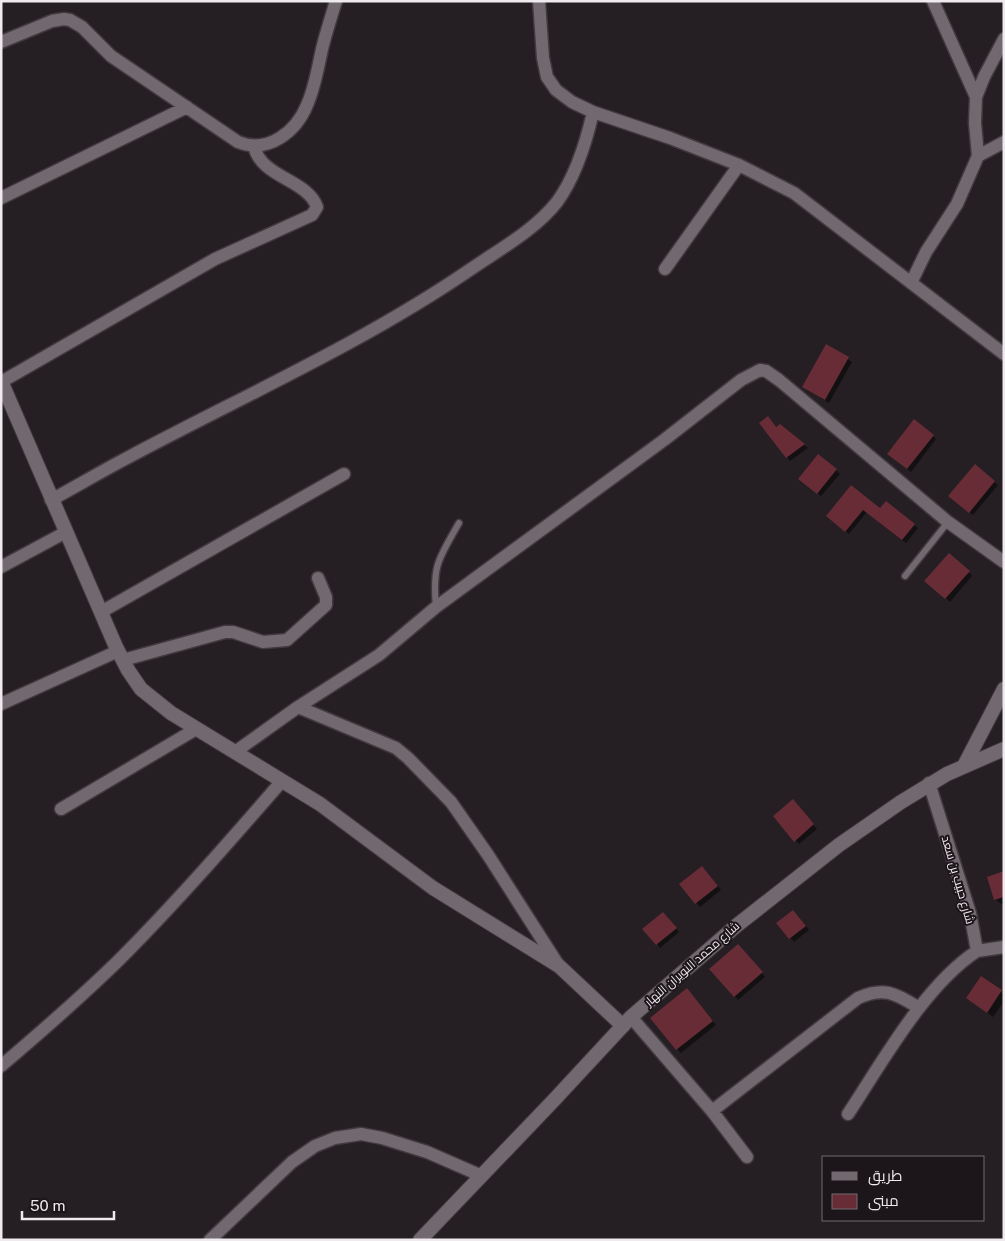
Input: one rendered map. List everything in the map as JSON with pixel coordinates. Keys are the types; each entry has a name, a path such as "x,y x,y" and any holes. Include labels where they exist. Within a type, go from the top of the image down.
{"street":[{"path":"1,42 52,20 64,18 70,20 82,27 111,56 238,142 254,146 268,144 286,133 296,124 306,108 336,1"},
{"path":"539,1 543,58 547,77 556,90 572,102 594,112 670,138 738,165 794,193 1004,354"},
{"path":"933,1 976,97"},
{"path":"911,283 926,252 957,204 978,156 975,122 976,97 1004,39"},
{"path":"1,198 187,107"},
{"path":"52,500 127,458 305,367 435,294 522,233 542,218 557,201 585,146 594,112"},
{"path":"978,156 1004,142"},
{"path":"254,146 256,155 262,163 311,196 317,207 312,215 216,259 1,381 120,656 142,689 155,701 196,729 346,822 433,888 559,966 627,1022 712,1111 747,1157"},
{"path":"665,268 738,165"},
{"path":"235,752 298,707 379,654 436,607 664,440 741,380 760,370 766,371 779,380 948,522 1004,562"},
{"path":"101,612 344,474"},
{"path":"1,567 66,532"},
{"path":"1,704 120,656 225,632 233,632 263,642 287,640 326,605 326,597 318,578"},
{"path":"964,766 1004,690"},
{"path":"298,707 396,748 408,758 451,802 488,855 559,966"},
{"path":"61,809 196,729"},
{"name":"شارع محمد النويران النهار","path":"422,1238 627,1022 704,953 771,898 866,826 929,783 1004,749"},
{"path":"1,1066 64,1012 119,960 230,841 282,781"},
{"name":"شارع حبيب بن سعد","path":"929,783 970,913 977,951"},
{"path":"848,1114 919,1008 960,962 977,951 1004,947"},
{"path":"712,1111 858,998 867,994 889,992 919,1008"},
{"path":"210,1240 292,1162 315,1146 335,1138 361,1134 382,1138 427,1152 482,1176"}],"lane":[{"path":"906,576 948,522"},
{"path":"436,607 435,571 439,557 459,523"}],"building":[{"path":"826,344 849,357 825,400 802,387"},
{"path":"768,416 776,427 780,424 805,444 786,458 759,423"},
{"path":"914,419 934,435 907,469 887,454"},
{"path":"818,454 837,469 817,494 798,479"},
{"path":"975,464 995,481 969,513 948,496"},
{"path":"851,485 880,508 886,501 915,524 902,540 863,510 845,532 826,516"},
{"path":"949,553 970,571 945,599 924,581"},
{"path":"793,799 814,824 794,842 773,816"},
{"path":"702,866 718,886 695,904 679,884"},
{"path":"1004,871 1004,897 994,900 987,877"},
{"path":"793,910 806,926 789,939 776,923"},
{"path":"663,912 677,928 656,945 642,929"},
{"path":"738,944 763,972 734,997 709,969"},
{"path":"981,976 1002,990 987,1013 966,998"},
{"path":"687,988 713,1021 676,1050 650,1018"}]}
